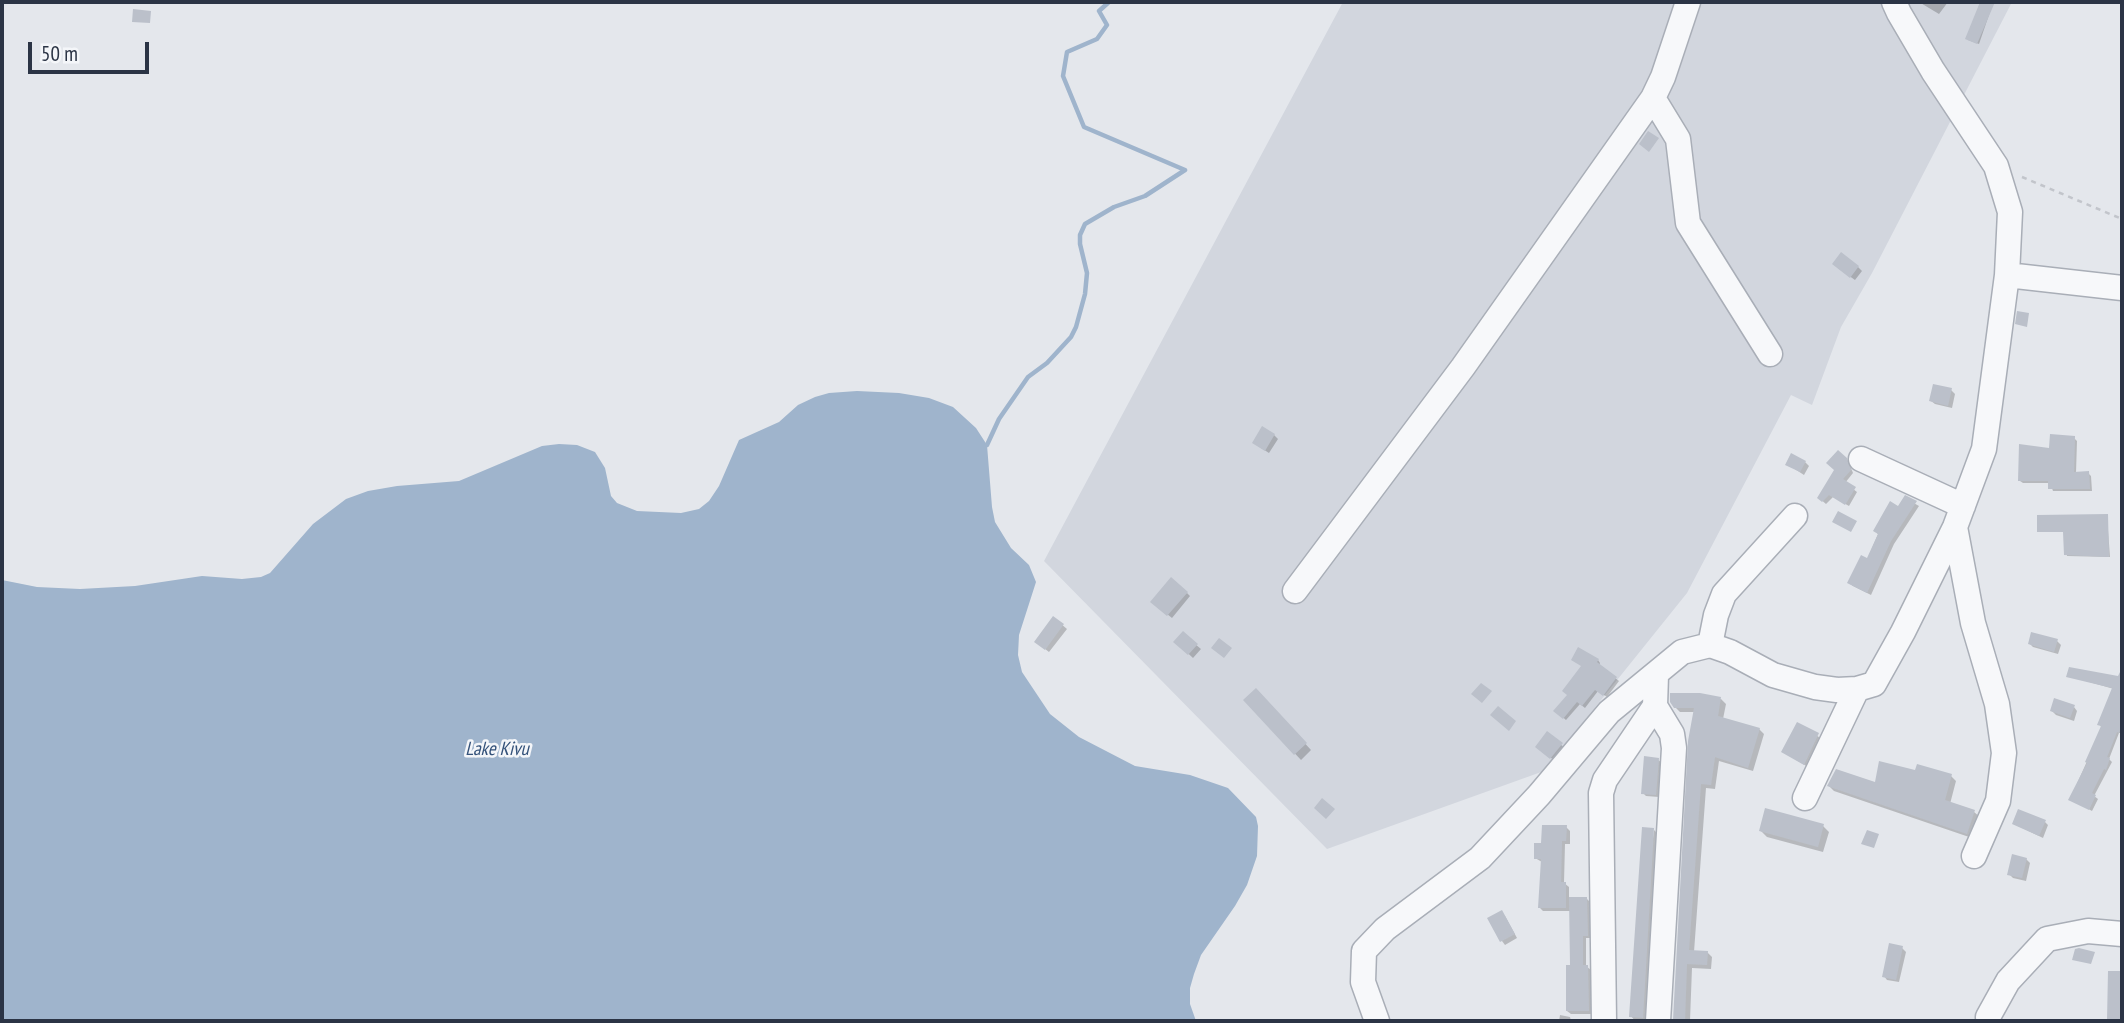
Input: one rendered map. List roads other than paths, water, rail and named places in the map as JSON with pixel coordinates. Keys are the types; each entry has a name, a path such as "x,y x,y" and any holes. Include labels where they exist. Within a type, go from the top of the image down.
{"street":[{"path":"1295,591 1463,367 1653,98 1688,2"},
{"path":"1377,1021 1363,982 1364,951 1385,929 1480,858 1539,795 1609,712 1682,652 1710,645 1730,652 1773,675 1815,687 1857,689 1874,684 1903,632 1959,516 1984,449 2007,275 2010,212 1996,166 1933,71 1895,2"},
{"path":"1653,98 1678,138 1688,223 1770,354"},
{"path":"2007,275 2122,288"},
{"path":"1861,459 1959,516"},
{"path":"1710,645 1716,615 1724,594 1795,516"},
{"path":"1959,516 1973,623 1997,704 2004,753 1998,801 1974,856"},
{"path":"1604,1021 1601,793 1605,780 1655,706 1656,675"},
{"path":"1805,798 1857,689"},
{"path":"1655,706 1672,734 1674,748 1658,1021"},
{"path":"1988,1017 2008,981 2047,939 2088,931 2122,934"}],"water":[{"name":"Lake Kivu","path":"857,391 929,398 953,407 976,428 987,445 995,522 1011,548 1029,565 1036,582 1019,635 1018,655 1022,672 1050,714 1079,737 1135,766 1190,775 1228,788 1256,817 1257,856 1247,885 1201,955 1194,974 1190,988 1190,1004 1196,1021 2,1021 2,580 37,587 80,589 135,586 202,576 242,579 261,577 270,573 313,524 346,499 368,491 397,486 459,481 542,446 559,444 577,445 595,452 605,468 611,496 617,503 637,511 681,513 699,509 709,501 719,486 739,440 779,422 798,405 815,397"}],"waterway":[{"path":"987,445 999,419 1028,377 1047,363 1071,337 1076,327 1085,294 1087,273 1080,244 1080,235 1085,224 1114,207 1145,196 1185,170 1084,127 1063,76 1067,52 1097,39 1107,25 1099,11 1109,2"}]}
